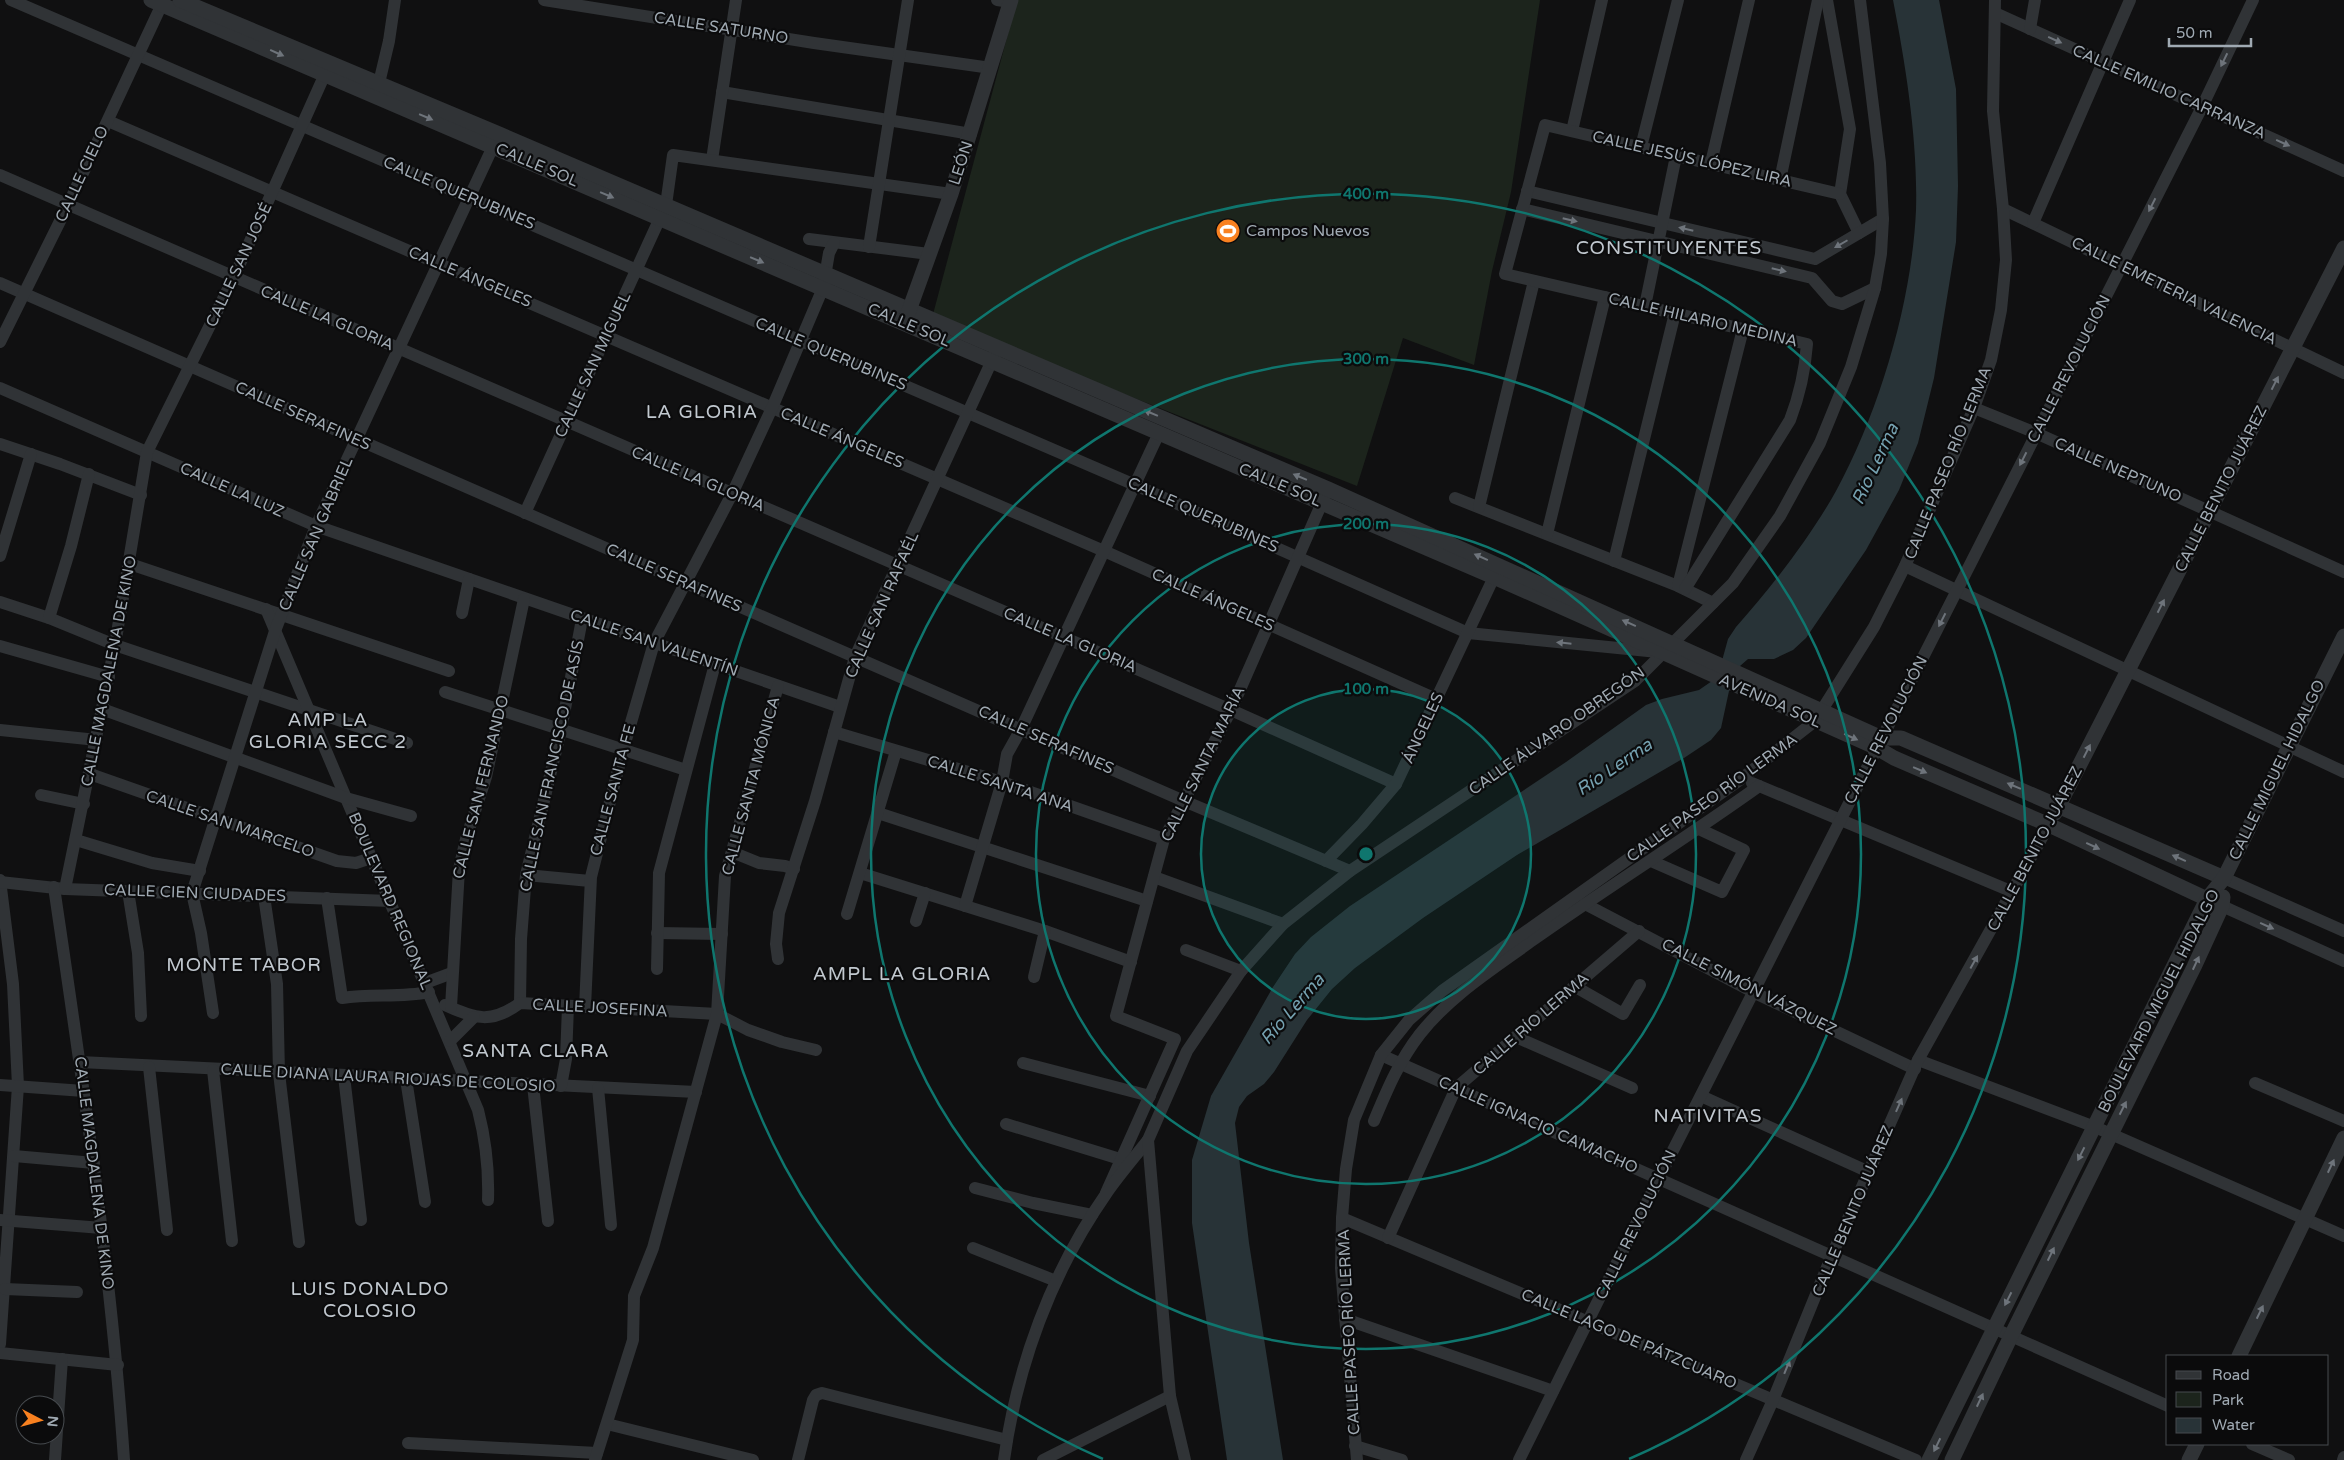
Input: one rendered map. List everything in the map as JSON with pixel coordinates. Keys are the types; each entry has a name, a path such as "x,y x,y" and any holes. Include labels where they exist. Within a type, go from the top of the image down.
{"street":[{"name":"CALLE QUERUBINES","path":"11,0 1135,485 1468,633 1675,651"},
{"name":"CALLE SOL","path":"180,0 379,83 496,140"},
{"path":"379,83 395,0"},
{"name":"CALLE SATURNO","path":"544,0 568,1 732,30 991,68"},
{"path":"736,0 712,160 951,194"},
{"path":"869,247 908,0"},
{"path":"1572,131 1602,0"},
{"path":"1641,147 1678,0"},
{"path":"1711,164 1750,0"},
{"path":"1780,180 1818,0"},
{"path":"1827,0 1850,129 1840,194 1859,233"},
{"name":"CALLE ÁLVARO OBREGÓN","path":"1148,1140 1187,1051 1241,971 1283,924 1350,871 1634,681 1675,651 1713,603 1733,583 1780,516 1820,443 1851,367 1875,288 1883,220 1880,163 1860,0"},
{"path":"2030,29 2035,0"},
{"path":"2033,223 2130,0"},
{"name":"CALLE REVOLUCIÓN","path":"1519,1460 1659,1178 1755,992 1840,820 2202,107 2253,0"},
{"name":"LEÓN","path":"907,316 971,134 991,68 1006,1"},
{"name":"CALLE CIELO","path":"0,342 108,121 138,55 156,2"},
{"name":"CALLE SOL","path":"156,2 325,74 496,140 1325,496 1675,651"},
{"name":"CALLE EMILIO CARRANZA","path":"1995,6 2030,29 2344,171"},
{"name":"CALLE PASEO RÍO LERMA","path":"1357,1460 1345,1319 1342,1218 1346,1169 1354,1120 1381,1055 1408,1020 1442,991 1741,779 1819,716 1874,627 1906,566 1974,408 1991,360 2001,310 2006,260 1993,111 1995,6"},
{"name":"CALLE SAN JOSÉ","path":"147,452 234,277 325,74"},
{"path":"722,92 971,134"},
{"name":"CALLE ÁNGELES","path":"108,121 1104,551 1436,699"},
{"name":"CALLE JESÚS LÓPEZ LIRA","path":"1527,191 1545,125 1840,194"},
{"name":"CALLE SAN GABRIEL","path":"192,893 275,631 316,526 496,140"},
{"name":"CALLE SAN MIGUEL","path":"525,513 663,212 674,155 712,160"},
{"path":"1645,306 1676,156"},
{"name":"CALLE LA GLORIA","path":"0,175 1231,710 1396,784"},
{"path":"1875,288 1842,304 1832,301 1812,278 1522,209 1527,191 1815,259 1883,220"},
{"name":"CALLE HILARIO MEDINA","path":"1522,209 1505,274 1807,344 1805,370 1790,420 1682,587"},
{"name":"CALLE EMETERIA VALENCIA","path":"2003,209 2344,373"},
{"path":"809,238 834,243 929,254"},
{"name":"CALLE SANTA FE","path":"585,1007 590,882 623,750 654,643 732,494 772,408 824,281 829,250 834,243"},
{"name":"CALLE BENITO JUÁREZ","path":"1746,1460 1773,1400 1832,1255 1916,1065 2049,825 2344,248"},
{"path":"1812,278 1815,259"},
{"path":"1479,507 1534,281"},
{"name":"CALLE SERAFINES","path":"0,283 1184,801 1350,871"},
{"path":"1547,534 1605,297"},
{"path":"1614,561 1675,313"},
{"path":"1682,587 1743,329"},
{"name":"CALLE SOL","path":"995,354 1159,433 1325,496 1494,577 1675,651"},
{"name":"CALLE SAN RAFAÉL","path":"778,959 776,944 779,913 794,870 855,657 995,354"},
{"name":"CALLE LA LUZ","path":"0,388 316,526 469,580"},
{"name":"CALLE NEPTUNO","path":"1974,408 2036,433 2344,572"},
{"path":"965,906 1002,782 1007,754 1021,730 1159,433"},
{"path":"0,444 89,474 141,495"},
{"name":"CALLE MAGDALENA DE KINO","path":"124,1460 118,1364 60,888 76,840 97,740 130,564 147,452"},
{"path":"0,556 31,454"},
{"path":"49,618 71,546 89,474"},
{"name":"CALLE SANTA MARÍA","path":"1150,1096 1175,1039 1116,1016 1164,839 1231,710 1325,496"},
{"path":"1455,498 1682,587 1713,603"},
{"path":"130,564 449,670"},
{"path":"1906,566 2288,748 2344,772"},
{"name":"ÁNGELES","path":"1326,861 1362,824 1396,784 1494,577"},
{"path":"462,613 469,580"},
{"name":"CALLE SAN VALENTÍN","path":"469,580 840,707"},
{"name":"CALLE SAN FERNANDO","path":"451,1007 459,869 466,839 486,777 524,599"},
{"path":"0,602 49,618 115,645 407,743"},
{"name":"BOULEVARD REGIONAL","path":"266,609 478,1110 486,1140 489,1170 488,1200"},
{"name":"CALLE SAN FRANCISCO DE ASÍS","path":"520,1003 521,939 526,874 561,730 582,618"},
{"name":"CALLE MIGUEL HIDALGO","path":"2224,878 2344,636"},
{"path":"0,646 109,677"},
{"name":"AVENIDA SOL","path":"1675,651 1880,743"},
{"path":"657,968 659,874 715,664"},
{"name":"CALLE SANTA MÓNICA","path":"596,1457 633,1340 634,1296 652,1253 717,1014 725,876 778,686"},
{"path":"445,692 686,770"},
{"path":"102,709 346,798 411,816"},
{"path":"0,730 97,740"},
{"name":"CALLE SANTA ANA","path":"834,732 1002,782 1164,839"},
{"path":"2344,931 2059,805 1901,738 1880,743 1894,758 2049,825 2207,900 2344,961"},
{"path":"847,914 896,751"},
{"name":"CALLE SAN MARCELO","path":"90,774 338,861 356,862 372,858"},
{"path":"1374,1121 1399,1063 1421,1033 1446,1006 1474,982 1585,904 1699,829 1755,785 2013,892"},
{"path":"41,795 84,804"},
{"path":"878,813 1147,901"},
{"path":"1651,861 1722,892 1744,850 1699,829"},
{"path":"76,840 152,863 200,870"},
{"path":"732,852 759,863 785,866 794,870"},
{"path":"860,873 1045,931 1131,962"},
{"path":"526,874 590,882"},
{"path":"1154,877 1283,924"},
{"name":"BOULEVARD MIGUEL HIDALGO","path":"1930,1460 2207,900 2224,878"},
{"name":"BOULEVARD MIGUEL HIDALGO","path":"1952,1460 2110,1134 2194,967 2222,906 2224,878"},
{"path":"0,881 13,984 18,1086 14,1156 5,1221 5,1289 0,1344"},
{"name":"CALLE CIEN CIUDADES","path":"0,881 60,888 390,901"},
{"path":"128,891 138,953 141,1016"},
{"path":"192,893 201,933 213,1013"},
{"path":"916,921 925,893"},
{"path":"264,896 277,984 279,1073 299,1242"},
{"path":"327,898 342,998 375,994 410,995 428,991 452,973"},
{"name":"CALLE SIMÓN VÁZQUEZ","path":"1585,904 1639,930 1755,992 1916,1065 2095,1127 2344,1236"},
{"name":"CALLE RÍO LERMA","path":"1388,1238 1456,1088 1639,930"},
{"path":"1034,976 1045,931"},
{"path":"657,933 722,934"},
{"path":"1186,950 1241,971"},
{"path":"1574,986 1623,1014 1640,984"},
{"name":"CALLE JOSEFINA","path":"428,991 451,1007 474,1017 498,1015 520,1003 717,1014"},
{"path":"561,1086 566,1050 568,1006"},
{"path":"717,1014 748,1030 782,1042 816,1050"},
{"path":"450,1041 474,1017"},
{"path":"1516,1036 1632,1088"},
{"name":"CALLE IGNACIO CAMACHO","path":"1381,1055 2166,1405"},
{"name":"CALLE DIANA LAURA RIOJAS DE COLOSIO","path":"80,1062 149,1067 696,1092"},
{"path":"1023,1063 1150,1096 1106,1193"},
{"path":"149,1067 167,1230"},
{"path":"213,1070 232,1241"},
{"path":"344,1076 362,1220"},
{"path":"406,1079 425,1202"},
{"path":"2255,1083 2344,1121"},
{"path":"0,1085 84,1091"},
{"path":"533,1085 548,1221"},
{"path":"598,1088 611,1225"},
{"path":"1701,1096 1869,1172"},
{"path":"1006,1124 1120,1159"},
{"path":"2239,1355 2344,1138"},
{"path":"1004,1460 1026,1359 1056,1281 1106,1193 1148,1140"},
{"path":"1148,1140 1170,1396 1185,1460"},
{"path":"14,1156 94,1163"},
{"path":"975,1188 1033,1204 1092,1215"},
{"name":"CALLE LAGO DE PÁTZCUARO","path":"1342,1218 1916,1460"},
{"path":"5,1221 102,1228"},
{"path":"973,1248 1056,1281"},
{"path":"5,1289 77,1292"},
{"path":"1345,1319 1553,1391"},
{"path":"0,1353 118,1364"},
{"path":"54,1460 62,1359"},
{"path":"798,1460 812,1400 816,1394 822,1393 1007,1440"},
{"path":"1043,1460 1170,1396"},
{"path":"607,1424 753,1460"},
{"path":"408,1443 486,1454 596,1457"},
{"path":"2189,1460 2196,1445"},
{"path":"2254,1445 2288,1460"},
{"path":"1355,1446 1402,1460"}],"green space":[{"name":"Campos Nuevos","path":"1017,0 1540,0 1511,192 1492,271 1474,365 1403,338 1357,486 932,318"}],"water":[{"name":"Río Lerma","path":"1893,0 1939,0 1956,89 1958,186 1956,242 1934,378 1918,443 1899,490 1866,550 1806,638 1793,650 1774,659 1748,659 1740,666 1729,691 1721,728 1711,740 1684,758 1517,855 1423,918 1355,968 1332,989 1307,1020 1274,1072 1264,1084 1247,1096 1239,1107 1235,1123 1249,1243 1283,1460 1227,1460 1192,1223 1192,1160 1211,1096 1273,987 1295,954 1311,937 1350,906 1566,762 1646,705 1699,690 1712,681 1720,668 1728,639 1790,561 1815,526 1852,459 1880,390 1901,318 1908,281 1916,210 1915,158 1907,78"}],"place":[{"name":"Campos Nuevos","path":"1228,231"}],"district":[{"name":"CONSTITUYENTES","path":"1669,248"},
{"name":"LA GLORIA","path":"702,412"},
{"name":"AMP LA GLORIA SECC 2","path":"328,731"},
{"name":"MONTE TABOR","path":"244,965"},
{"name":"AMPL LA GLORIA","path":"902,974"},
{"name":"SANTA CLARA","path":"536,1051"},
{"name":"NATIVITAS","path":"1708,1116"},
{"name":"LUIS DONALDO COLOSIO","path":"370,1300"}]}
